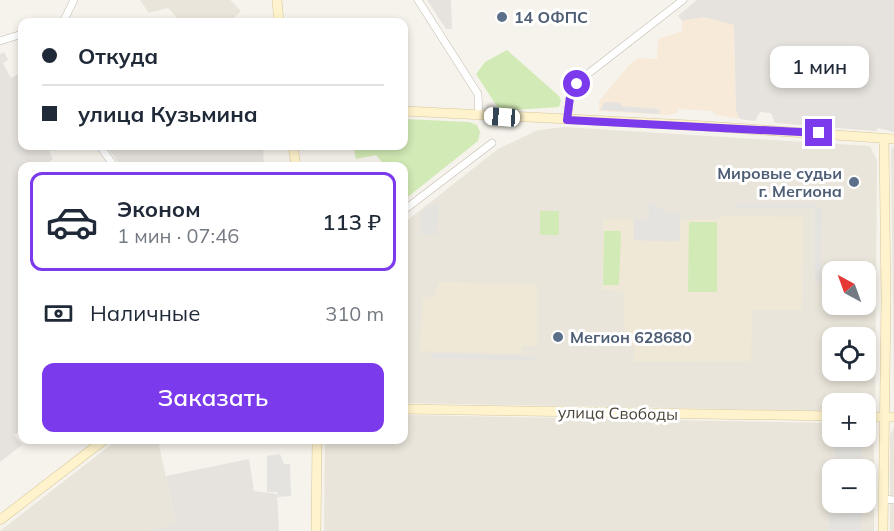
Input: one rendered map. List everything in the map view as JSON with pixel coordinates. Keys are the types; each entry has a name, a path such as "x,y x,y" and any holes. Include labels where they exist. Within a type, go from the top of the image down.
{"main road":[{"path":"277,0 279,18"},
{"path":"408,111 894,139"},
{"path":"883,531 889,417 884,139"},
{"name":"улица Свободы","path":"408,409 822,416"},
{"path":"0,520 99,444"},
{"path":"316,531 317,444"}],"street":[{"path":"65,18 74,0"},
{"path":"418,0 478,94 479,115"},
{"path":"567,120 570,97 580,80 683,0"},
{"path":"0,41 18,35"},
{"path":"408,207 492,143"},
{"path":"883,500 894,500"}],"shaded area":[{"path":"140,0 230,0 241,11 234,18 177,18 168,8 149,13"},
{"path":"427,0 451,0 452,29 446,29"},
{"path":"697,0 894,0 894,132 878,128 876,131 775,123 771,113 760,112 755,121 740,119 736,111 734,25 703,17 682,21 678,16"},
{"path":"703,17 734,25 736,111 740,119 716,115 712,111 678,109 678,113 668,115 599,111 599,101 631,63 638,58 657,59 658,39 682,31 682,21"},
{"path":"4,52 8,60 3,63 11,78 18,74 18,150 51,150 49,151 53,159 49,162 18,162 18,432 14,435 18,444 22,445 0,462 0,54"},
{"path":"605,102 621,103 621,106 660,109 659,114 600,110"},
{"path":"564,127 870,146 877,160 876,283 876,261 822,261 822,315 876,315 876,327 822,327 822,381 875,381 875,393 822,393 822,411 408,403 408,220 498,149 538,130"},
{"path":"894,146 894,403 891,149"},
{"path":"109,150 263,150 264,162 118,162"},
{"path":"439,201 437,235 420,234 421,213"},
{"path":"649,202 654,203 666,213 680,213 680,241 634,240 634,220 649,219"},
{"path":"736,203 815,203 815,208 736,208"},
{"path":"815,208 822,208 821,282 815,282"},
{"path":"725,216 803,217 802,310 752,310 751,361 634,362 634,348 625,337 623,291 602,290 603,219 633,219 633,240 666,242 680,241 681,220 717,219"},
{"path":"439,282 537,285 537,346 522,346 522,354 420,351 423,297 434,297"},
{"path":"431,353 535,356 535,361 431,358"},
{"path":"408,415 822,423 822,447 874,447 874,459 822,459 822,513 874,513 874,531 324,531 325,444 408,444"},
{"path":"894,427 894,531 890,531 890,435"},
{"path":"112,444 159,444 176,523 151,531 0,531"},
{"path":"835,447 860,447 862,459 834,459"},
{"path":"280,454 284,464 290,464 291,496 278,497 277,492 267,492 267,456"},
{"path":"249,459 254,491 277,494 279,531 151,531 176,523 166,476"},
{"path":"862,513 861,531 829,531 829,514"}],"green space":[{"path":"507,50 559,96 561,101 559,107 513,110 498,108 476,74 485,62"},
{"path":"408,119 469,122 477,125 480,132 478,141 408,197 408,162 382,162 376,155 356,159 354,150 408,150"},
{"path":"540,211 559,211 559,235 540,235"},
{"path":"689,222 717,222 717,292 688,292"},
{"path":"604,231 621,231 619,285 603,285"}],"place":[{"name":"14 ОФПС","path":"502,17"},
{"name":"Мировые судьи г. Мегиона","path":"854,182"},
{"name":"Мегион 628680","path":"558,337"}],"route":[{"path":"577,84 568,103 567,120 819,133"}]}
